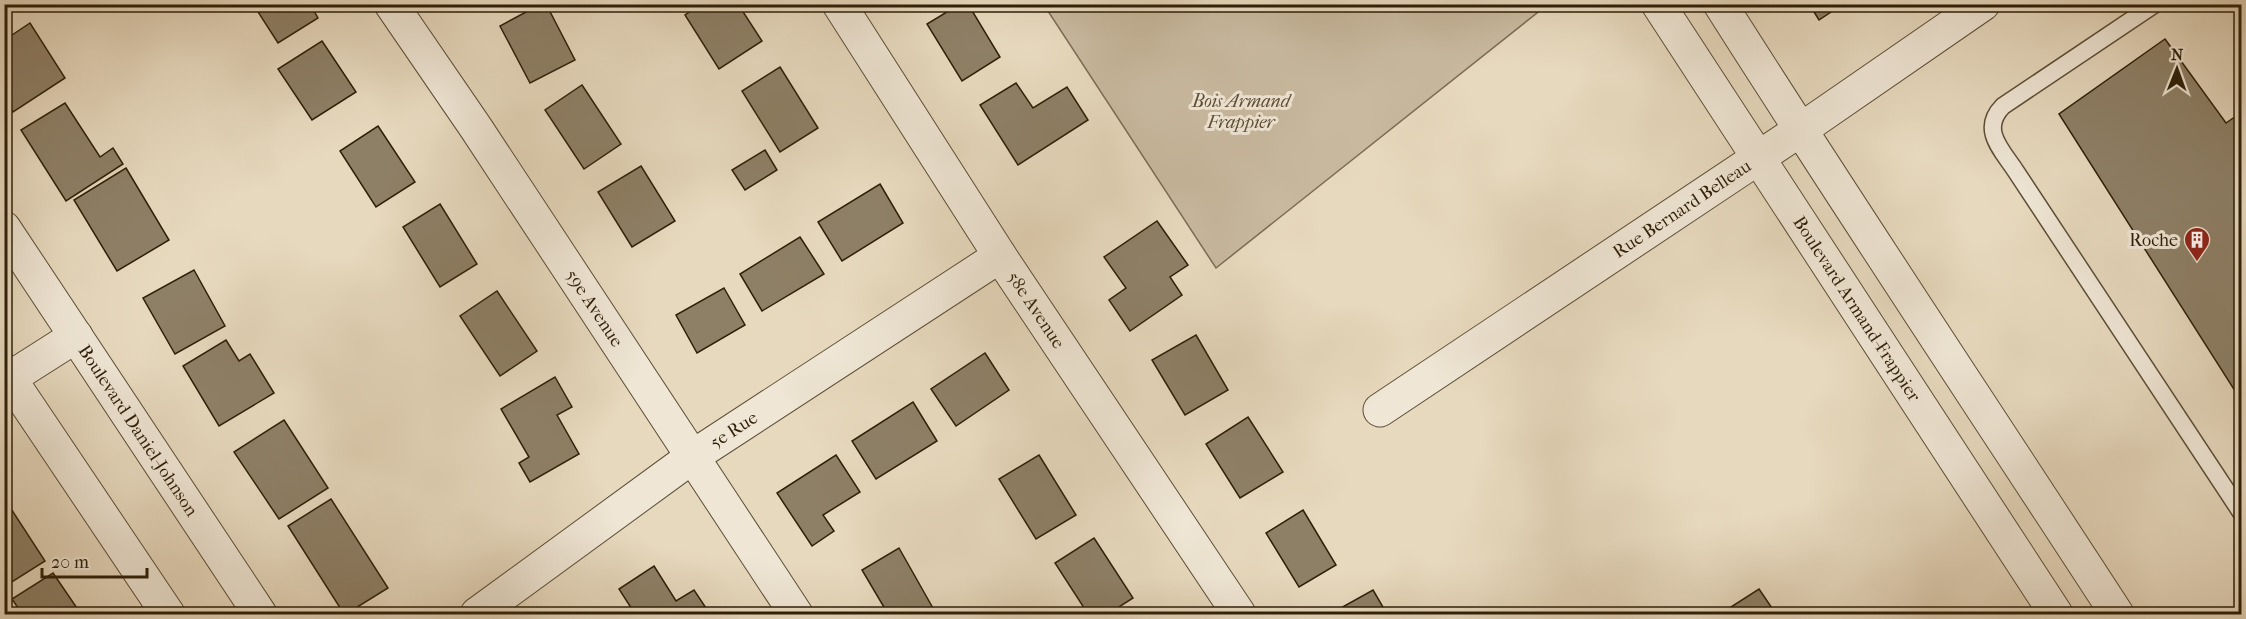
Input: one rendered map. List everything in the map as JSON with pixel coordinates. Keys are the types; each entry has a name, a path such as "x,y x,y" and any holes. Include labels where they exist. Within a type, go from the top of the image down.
{"street":[{"name":"59e Avenue","path":"392,4 796,615"},
{"name":"58e Avenue","path":"839,4 1000,256 1239,615"},
{"name":"Boulevard Armand-Frappier","path":"1659,4 2056,615"},
{"path":"1720,4 1800,131 1970,387 2117,615"},
{"name":"Rue Bernard Belleau","path":"1380,410 1800,131 1983,4"},
{"name":"Boulevard Daniel-Johnson","path":"4,228 260,615"},
{"name":"5e Rue","path":"477,615 692,457 1000,256"},
{"name":"Boulevard Daniel-Johnson","path":"76,336 7,374 168,615"}],"lane":[{"path":"2155,4 2003,106 1992,122 1993,134 2014,170 2241,514"}],"green space":[{"name":"Bois Armand Frappier","path":"1044,5 1547,5 1216,268"}],"building":[{"path":"253,4 310,4 318,18 278,43"},
{"path":"541,4 546,4 575,60 530,83 500,26"},
{"path":"701,4 738,4 762,41 719,69 685,15"},
{"path":"960,4 968,4 1000,57 962,81 927,24"},
{"path":"1809,4 1843,4 1819,20"},
{"path":"4,23 12,35 30,23 65,78 13,112 4,98"},
{"name":"Roche","path":"2165,39 2226,123 2242,112 2242,402 2059,114"},
{"path":"322,41 356,92 312,120 278,69"},
{"path":"780,67 818,128 780,152 742,91"},
{"path":"1016,83 1033,108 1067,87 1088,120 1018,165 980,105"},
{"path":"582,85 621,144 584,169 545,110"},
{"path":"65,103 100,157 113,148 123,164 66,201 21,130"},
{"path":"378,126 415,182 376,207 340,151"},
{"path":"765,150 777,170 745,190 732,170"},
{"path":"641,166 675,221 632,247 598,192"},
{"path":"126,168 169,240 117,271 74,200"},
{"path":"880,184 903,223 842,261 818,222"},
{"path":"440,204 477,264 440,287 403,227"},
{"path":"1157,221 1188,265 1170,277 1182,295 1130,331 1109,300 1126,288 1104,257"},
{"path":"800,237 824,274 762,311 740,274"},
{"path":"194,270 225,326 175,354 143,298"},
{"path":"724,288 745,325 697,353 676,315"},
{"path":"497,291 537,351 500,376 460,316"},
{"path":"1196,335 1228,390 1185,415 1152,360"},
{"path":"226,340 239,361 250,354 274,393 219,426 183,366"},
{"path":"985,353 1009,390 956,426 931,389"},
{"path":"555,377 572,407 557,415 579,454 530,482 519,463 529,457 501,409"},
{"path":"913,402 937,441 876,479 852,441"},
{"path":"1248,417 1283,472 1240,498 1206,444"},
{"path":"284,420 328,488 279,519 234,452"},
{"path":"836,455 860,492 823,515 834,531 812,546 777,493"},
{"path":"1039,455 1076,515 1036,539 999,479"},
{"path":"4,498 45,561 4,587"},
{"path":"331,499 388,588 346,614 288,526"},
{"path":"1303,510 1336,565 1299,587 1266,533"},
{"path":"1094,538 1133,598 1108,614 1088,614 1055,563"},
{"path":"899,548 934,610 927,614 888,614 862,570"},
{"path":"654,566 676,601 694,590 710,614 635,614 619,589"},
{"path":"53,573 81,614 22,614 12,599"},
{"path":"1759,589 1776,614 1720,614"},
{"path":"1373,590 1387,614 1330,614"}],"place":[{"name":"Roche","path":"2197,263"}]}
